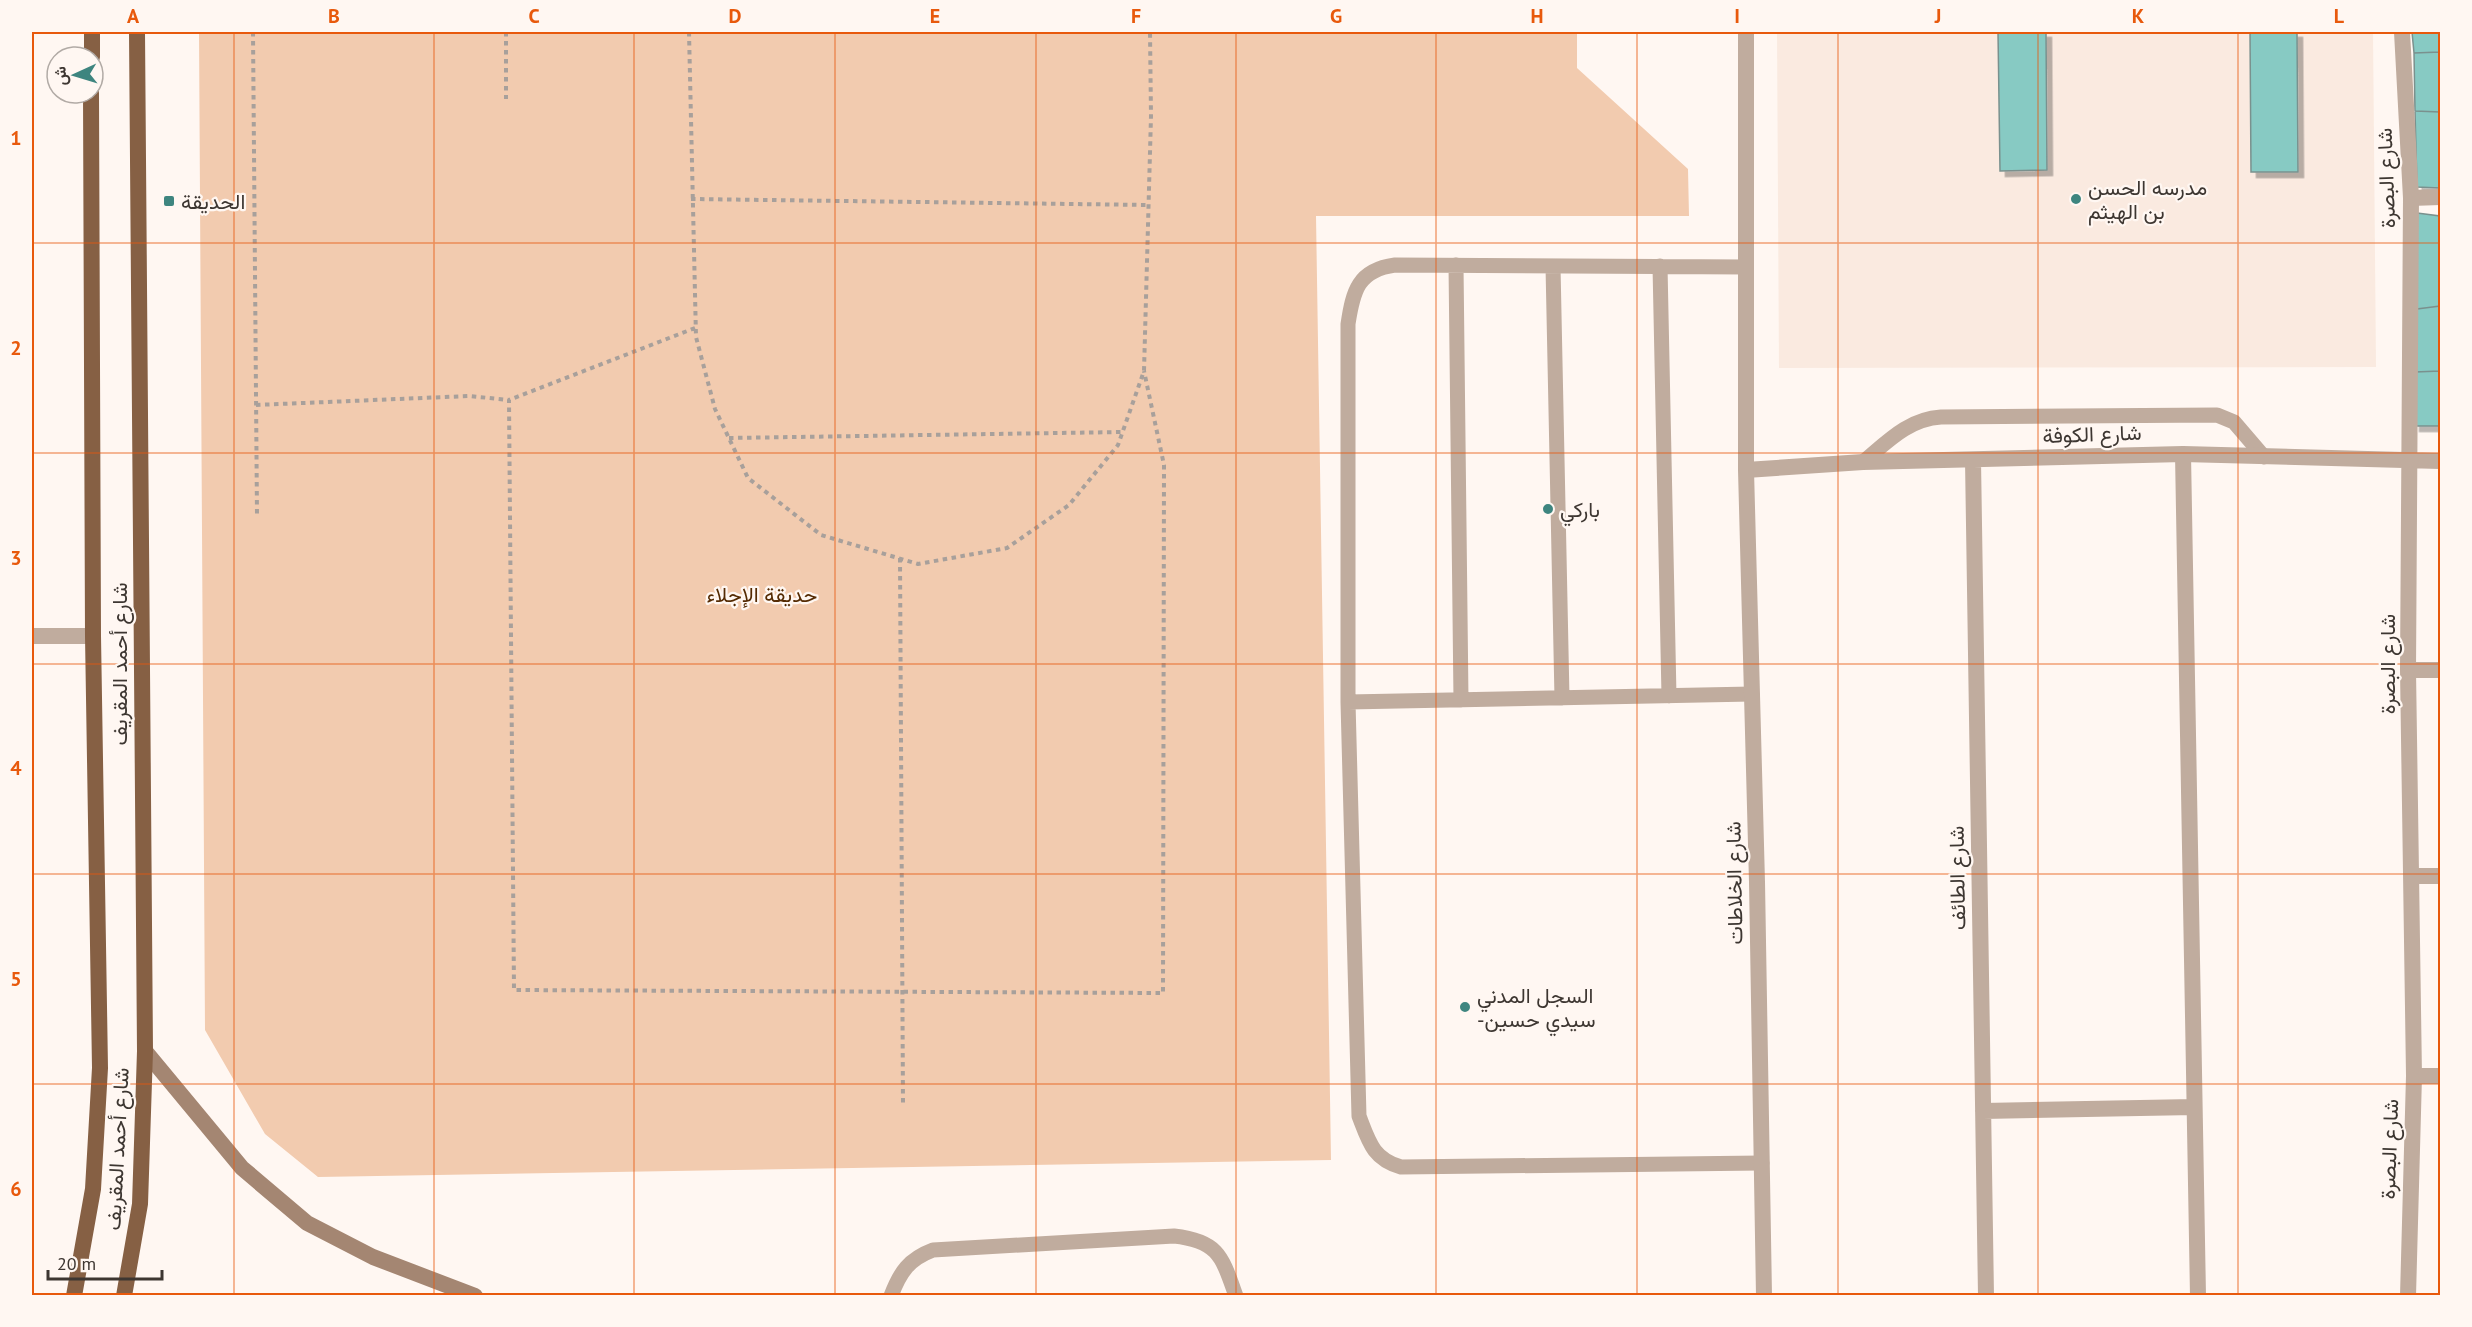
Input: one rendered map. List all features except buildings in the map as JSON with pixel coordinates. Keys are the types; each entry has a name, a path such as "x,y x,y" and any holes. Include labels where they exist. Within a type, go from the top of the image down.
{"highway":[{"name":"شارع أحمد المقريف","path":"124,1296 140,1204 145,1051 137,32"},
{"name":"شارع أحمد المقريف","path":"74,1296 93,1189 100,1068 93,636 91,105"}],"main road":[{"path":"145,1051 242,1168 307,1223 373,1257 475,1296"}],"street":[{"name":"شارع الخلاطات","path":"1746,32 1746,470 1764,1296"},
{"name":"شارع البصرة","path":"2402,32 2411,198 2408,670 2413,876 2414,1076 2408,1296"},
{"path":"2411,198 2440,197"},
{"path":"2182,454 2198,1296"},
{"name":"شارع الكوفة","path":"1746,470 1863,462 2182,454 2410,462 2440,461"},
{"name":"شارع الطائف","path":"1973,460 1986,1296"},
{"path":"32,636 93,636"},
{"path":"2408,670 2440,670"},
{"path":"2413,876 2440,876"},
{"path":"2414,1076 2440,1076"},
{"path":"1983,1111 2194,1107"}],"lane":[{"path":"1746,267 1395,265 1378,268 1367,274 1352,300 1348,324 1348,702 1359,1116 1376,1153 1386,1162 1401,1167 1762,1163"},
{"path":"1456,265 1461,700"},
{"path":"1553,266 1563,698"},
{"path":"1660,266 1669,696"},
{"path":"1863,462 1907,426 1925,418 1941,417 2217,415 2234,422 2264,456"},
{"path":"1348,702 1752,694"},
{"path":"891,1296 907,1264 918,1256 933,1250 1174,1236 1205,1242 1215,1250 1222,1258 1236,1296"}],"path":[{"path":"253,32 257,514"},
{"path":"506,32 506,99"},
{"path":"689,32 695,328 716,409 748,477 821,535 918,564 1006,548 1069,505 1118,445 1144,371"},
{"path":"509,400 514,990 1163,993 1164,465 1144,371 1149,205 1150,32"},
{"path":"691,199 1149,205"},
{"path":"256,405 469,396 509,400 695,328"},
{"path":"729,438 1123,432"},
{"path":"900,558 903,1103"}],"shaded area":[{"name":"مدرسه الحسن بن الهيثم","path":"1777,32 2373,32 2376,367 1779,368"}],"green space":[{"name":"حديقة الإجلاء","path":"199,32 1577,32 1577,68 1688,169 1689,216 1316,216 1331,1160 318,1177 265,1134 205,1030"}],"place":[{"name":"مدرسه الحسن بن الهيثم","path":"2076,199"},
{"name":"الحديقة","path":"169,201"},
{"name":"باركي","path":"1548,509"},
{"name":"السجل المدني -سيدي حسين","path":"1465,1007"}]}
